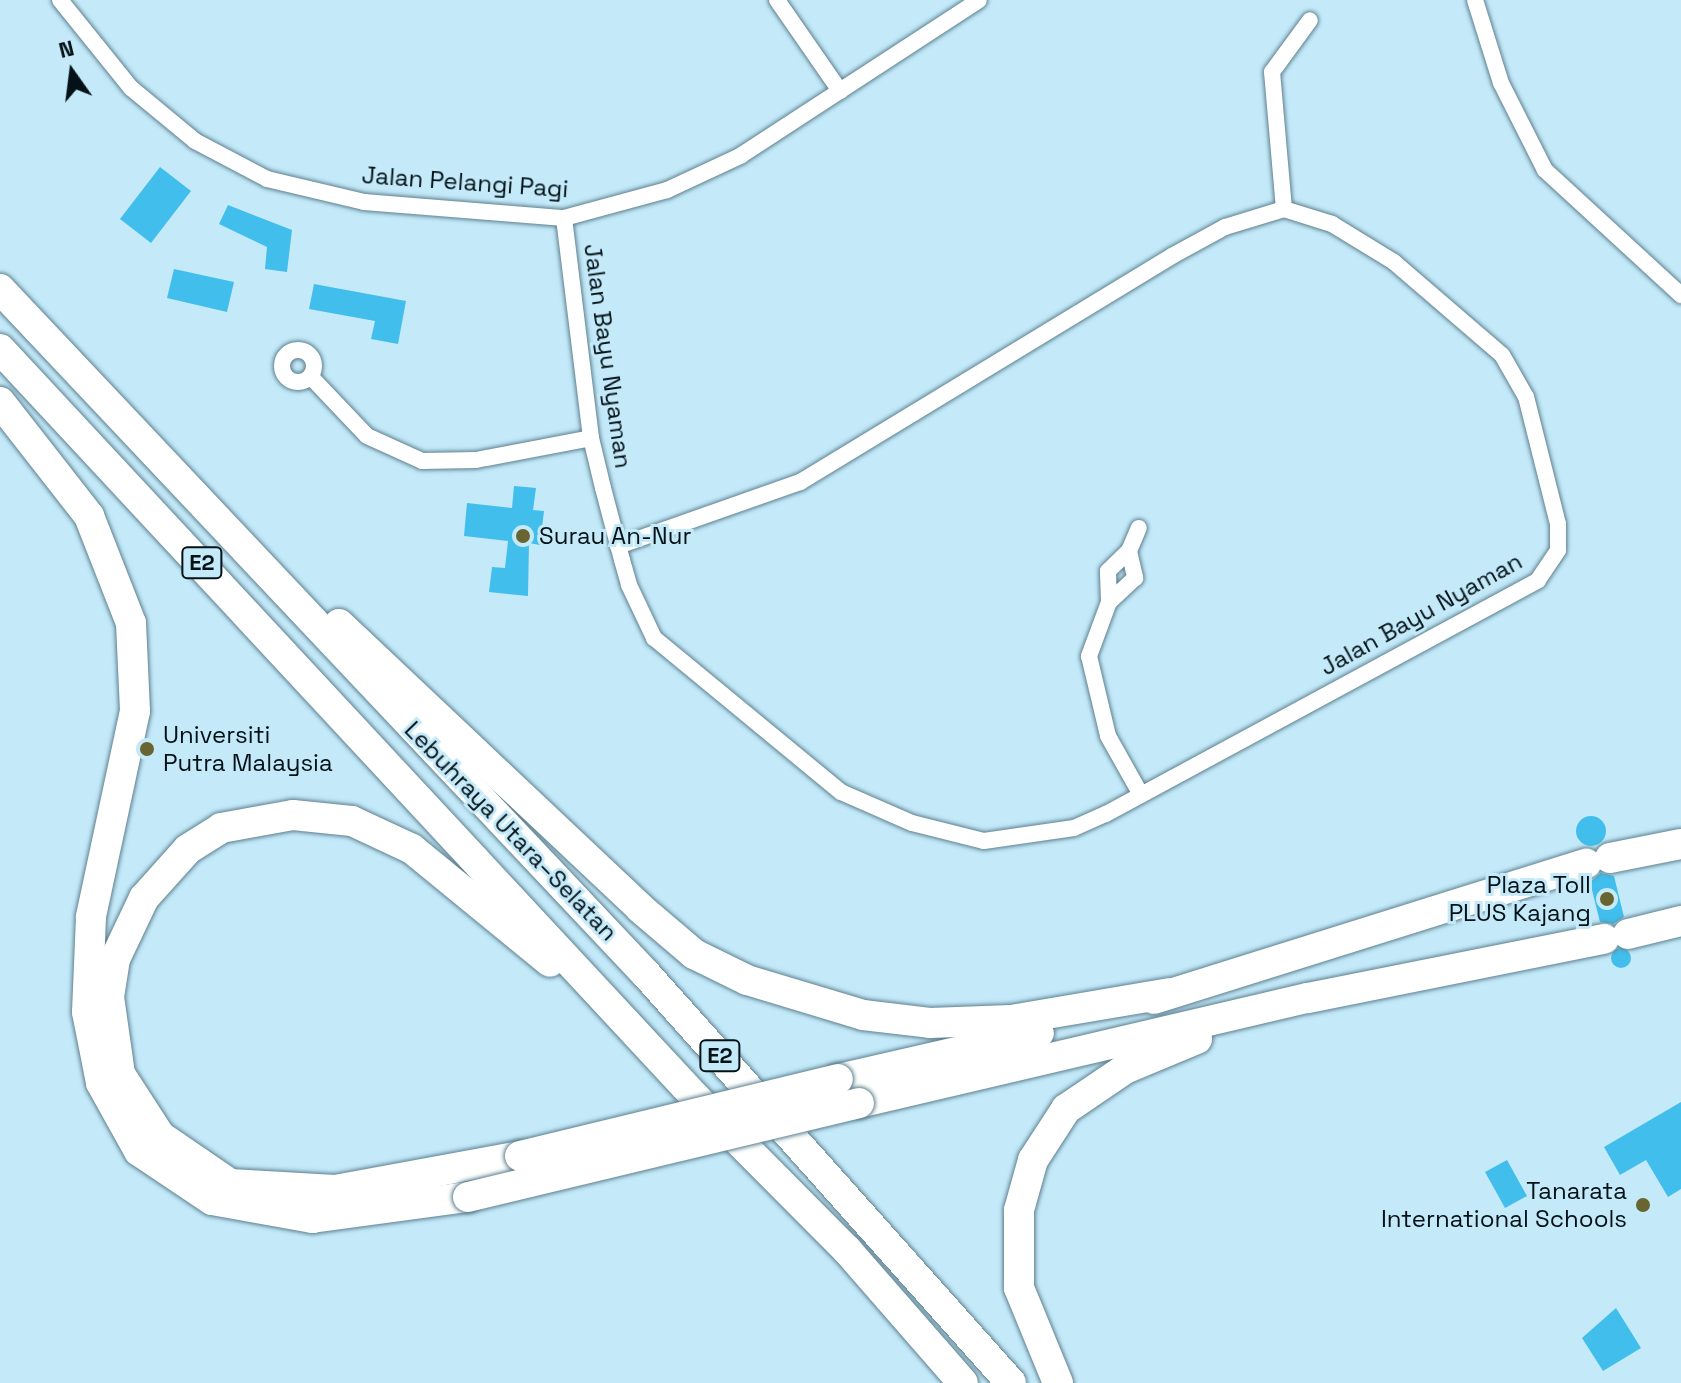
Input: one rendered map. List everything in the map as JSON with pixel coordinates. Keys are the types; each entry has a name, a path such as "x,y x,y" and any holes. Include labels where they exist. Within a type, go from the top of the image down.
{"highway":[{"name":"Lebuhraya Utara–Selatan","path":"0,289 148,451 646,974 1011,1383"},
{"name":"Lebuhraya Utara–Selatan","path":"0,349 607,1002 847,1250 963,1383"},
{"path":"0,402 89,516 131,623 135,711 91,917 87,1012 101,1083 139,1151 212,1200 312,1218 468,1197 1308,998 1681,921"},
{"path":"148,451 694,954 800,998 930,1023 1011,1020 1170,993"},
{"path":"607,1002 412,849 352,821 293,815 221,828 188,849 144,898 115,959 113,1032 120,1074 160,1136 180,1153 230,1184 294,1190 372,1186 520,1156 1092,1021 1170,993 1598,861 1681,844"},
{"path":"1058,1383 1019,1288 1019,1210 1033,1160 1066,1109 1125,1069 1308,998"}],"street":[{"name":"Jalan Pelangi Pagi","path":"60,0 131,88 195,141 267,179 364,202 564,218 694,180 840,91 979,0"},
{"path":"777,0 840,91"},
{"path":"1475,0 1501,83 1545,170 1681,295"},
{"path":"618,546 800,482 1172,256 1225,227 1284,209 1272,72 1310,20"},
{"name":"Jalan Bayu Nyaman","path":"564,218 591,438 618,546 654,638 841,792 912,823 984,841 1074,828 1538,580 1558,550 1539,439 1502,355 1394,262 1332,224 1284,209"},
{"path":"311,377 367,436 422,461 476,460 591,438"},
{"path":"1109,602 1108,571 1129,551 1139,528"},
{"path":"1129,551 1135,578 1109,602 1091,644 1094,696 1140,793"}],"building":[{"path":"160,167 191,191 151,243 120,219"},
{"path":"228,205 292,230 287,272 265,269 267,247 219,224"},
{"path":"174,269 234,282 227,312 167,298"},
{"path":"314,284 406,301 398,344 371,339 375,321 309,309"},
{"path":"514,486 536,488 533,510 544,511 540,545 529,543 528,596 489,592 492,567 505,568 508,541 464,536 467,503 512,508"},
{"path":"1591,816 1602,820 1606,831 1602,842 1591,846 1580,842 1576,831 1580,820"},
{"path":"1601,873 1614,876 1624,917 1613,924 1600,922 1590,882"},
{"path":"1621,948 1628,951 1631,958 1628,965 1621,968 1614,965 1611,958 1614,951"},
{"path":"1681,1102 1681,1189 1668,1197 1646,1160 1620,1175 1604,1147"},
{"path":"1507,1160 1527,1196 1505,1208 1485,1172"},
{"path":"1616,1308 1641,1348 1603,1371 1582,1338"}],"place":[{"name":"Surau An-Nur","path":"523,536"},
{"name":"Universiti Putra Malaysia","path":"147,749"},
{"name":"Plaza Toll PLUS Kajang","path":"1607,899"},
{"name":"Tanarata International Schools","path":"1643,1205"}]}
